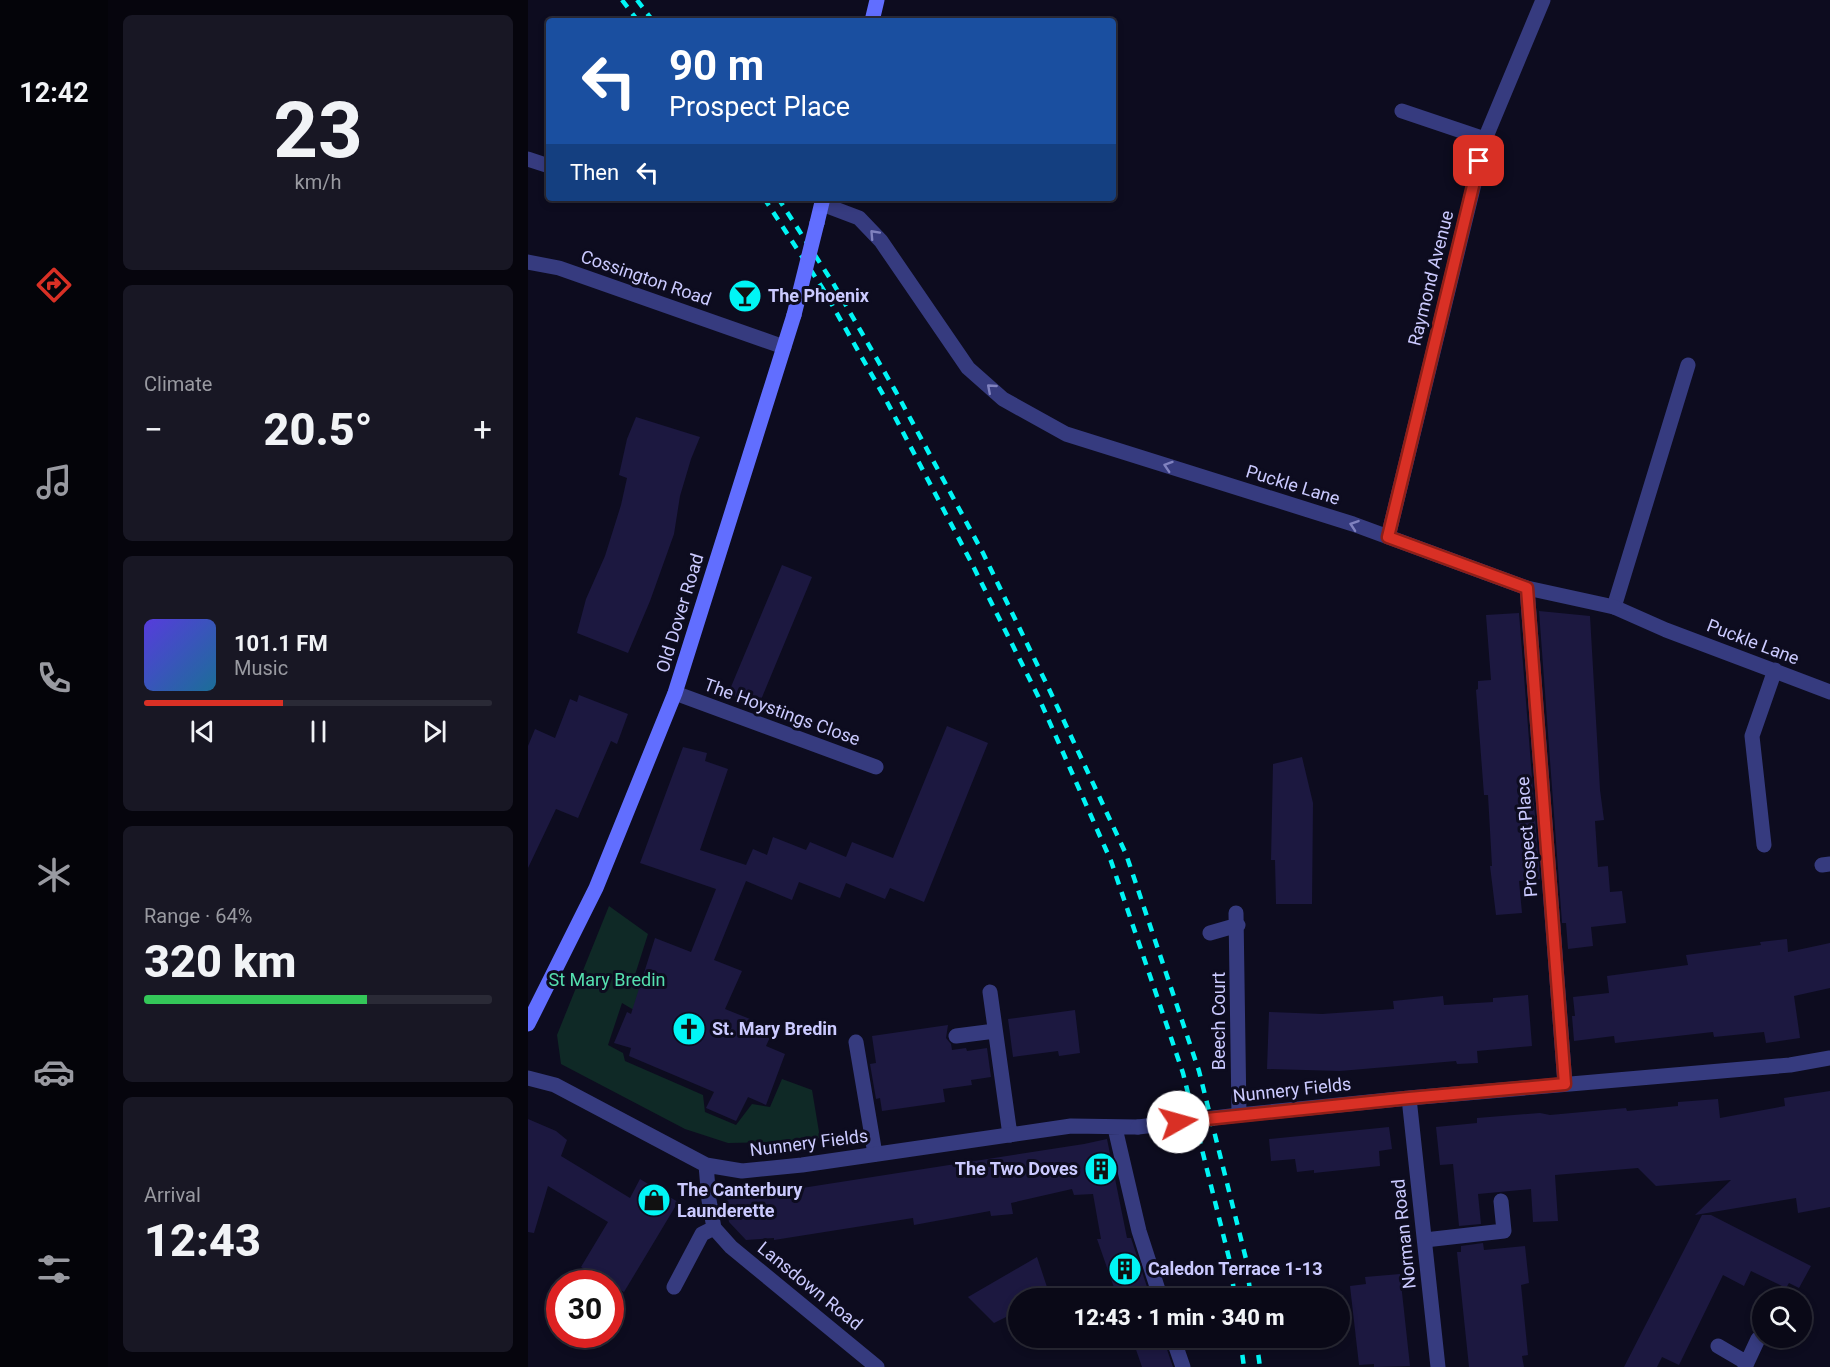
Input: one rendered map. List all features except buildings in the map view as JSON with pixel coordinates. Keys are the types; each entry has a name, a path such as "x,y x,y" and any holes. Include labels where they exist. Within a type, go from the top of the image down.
{"street":[{"path":"873,18 877,0"},
{"name":"Raymond Avenue","path":"1388,537 1485,139 1543,0"},
{"path":"1402,111 1485,139"},
{"path":"528,159 546,165"},
{"name":"Puckle Lane","path":"823,201 859,218 880,241 968,368 1003,399 1066,434 1388,537 1527,588 1614,607 1666,630 1830,692"},
{"name":"Old Dover Road","path":"528,1024 596,888 675,693 794,315 823,201"},
{"name":"Cossington Road","path":"528,262 559,268 784,348"},
{"path":"1614,607 1688,365"},
{"name":"Prospect Place","path":"1527,588 1565,1084"},
{"path":"1764,845 1752,736 1776,670"},
{"name":"The Hoystings Close","path":"675,693 876,767"},
{"name":"Beech Court","path":"1210,933 1237,919 1239,1115"},
{"path":"990,992 1010,1135"},
{"path":"956,1036 995,1032"},
{"path":"856,1042 875,1154"},
{"name":"Nunnery Fields","path":"528,1078 555,1085 706,1165 742,1171 1071,1126 1138,1127 1409,1098 1790,1065 1830,1058"},
{"name":"Norman Road","path":"1409,1098 1438,1367"},
{"path":"1116,1128 1139,1231 1157,1288"},
{"path":"674,1287 702,1234 714,1228 706,1165"},
{"path":"1425,1240 1504,1231 1501,1201"},
{"name":"Lansdown Road","path":"714,1228 731,1247 877,1367"},
{"path":"1718,1346 1746,1365 1754,1348"},
{"path":"1176,1348 1183,1367"}],"green space":[{"name":"St Mary Bredin","path":"609,906 648,934 634,978 650,988 639,1013 622,1003 608,1045 623,1053 625,1061 703,1095 705,1112 736,1125 752,1104 770,1107 782,1079 812,1090 820,1138 728,1143 685,1129 561,1064 557,1035"}],"railway":[{"path":"622,0 636,18"},
{"path":"637,0 651,18"},
{"path":"766,201 823,289 885,398 970,560 1038,696 1111,861 1183,1073 1230,1262 1234,1288"},
{"path":"780,201 833,283 896,392 983,553 1126,854 1199,1071 1246,1259 1250,1288"},
{"path":"1241,1348 1244,1367"},
{"path":"1257,1348 1260,1367"}],"place":[{"name":"The Phoenix","path":"745,296"},
{"name":"St. Mary Bredin","path":"689,1029"},
{"name":"The Two Doves","path":"1101,1169"},
{"name":"The Canterbury Launderette","path":"654,1200"},
{"name":"Caledon Terrace 1-13","path":"1125,1269"}],"route":[{"path":"1178,1122 1565,1084 1527,588 1388,537 1479,161"}]}
